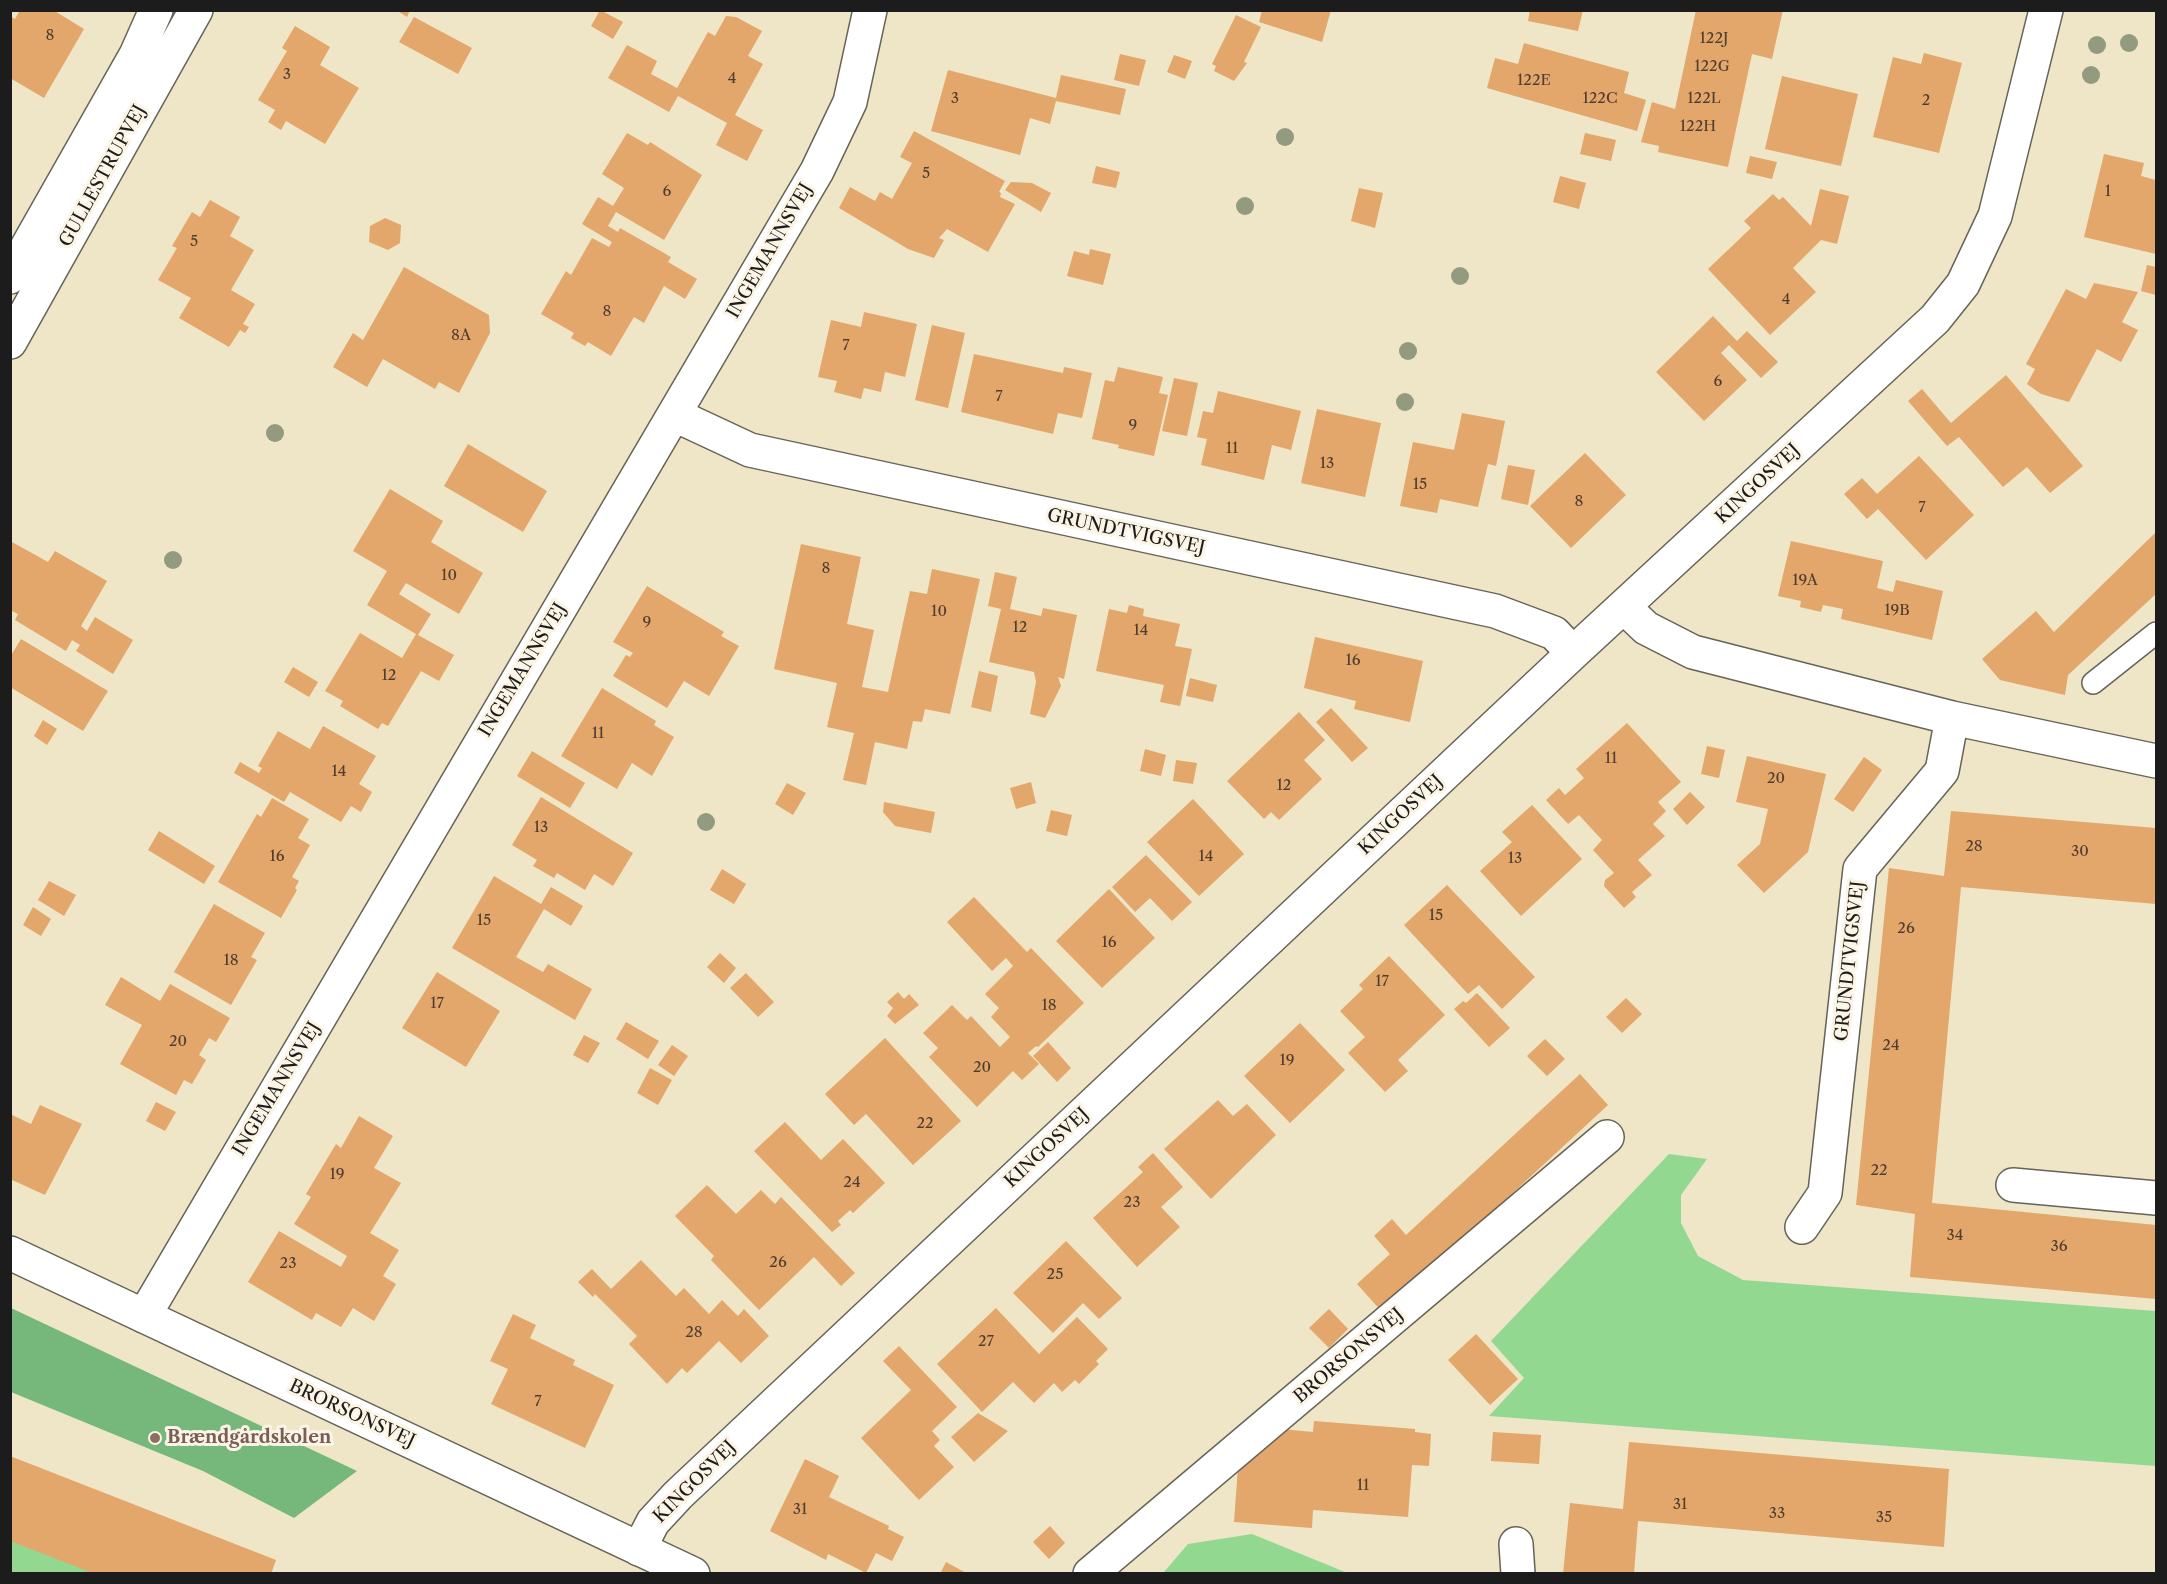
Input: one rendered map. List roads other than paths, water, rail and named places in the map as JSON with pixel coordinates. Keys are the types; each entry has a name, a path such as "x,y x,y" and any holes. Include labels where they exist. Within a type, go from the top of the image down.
{"street":[{"name":"GULLESTRUPVEJ","path":"10,277 136,55 156,10"},
{"name":"GULLESTRUPVEJ","path":"10,342 20,306 196,10"},
{"name":"INGEMANNSVEJ","path":"144,1316 675,415 822,161 850,102 870,10"},
{"name":"KINGOSVEJ","path":"639,1549 653,1522 678,1495 1573,653 1625,608 1935,319 1962,284 1995,216 2046,10"},
{"name":"GRUNDTVIGSVEJ","path":"675,415 750,450 1495,611 1554,633 1573,653"},
{"path":"1625,608 1646,628 1693,652 1952,718 2157,761"},
{"name":"GRUNDTVIGSVEJ","path":"1802,1227 1826,1193 1860,869 1942,771 1952,718"},
{"name":"BRORSONSVEJ","path":"1090,1574 1607,1137"},
{"path":"2013,1185 2157,1197"},
{"name":"BRORSONSVEJ","path":"10,1253 693,1574"}],"lane":[{"path":"2093,683 2157,633"}],"place":[{"name":"Brændgårdskolen","path":"155,1438"}]}
